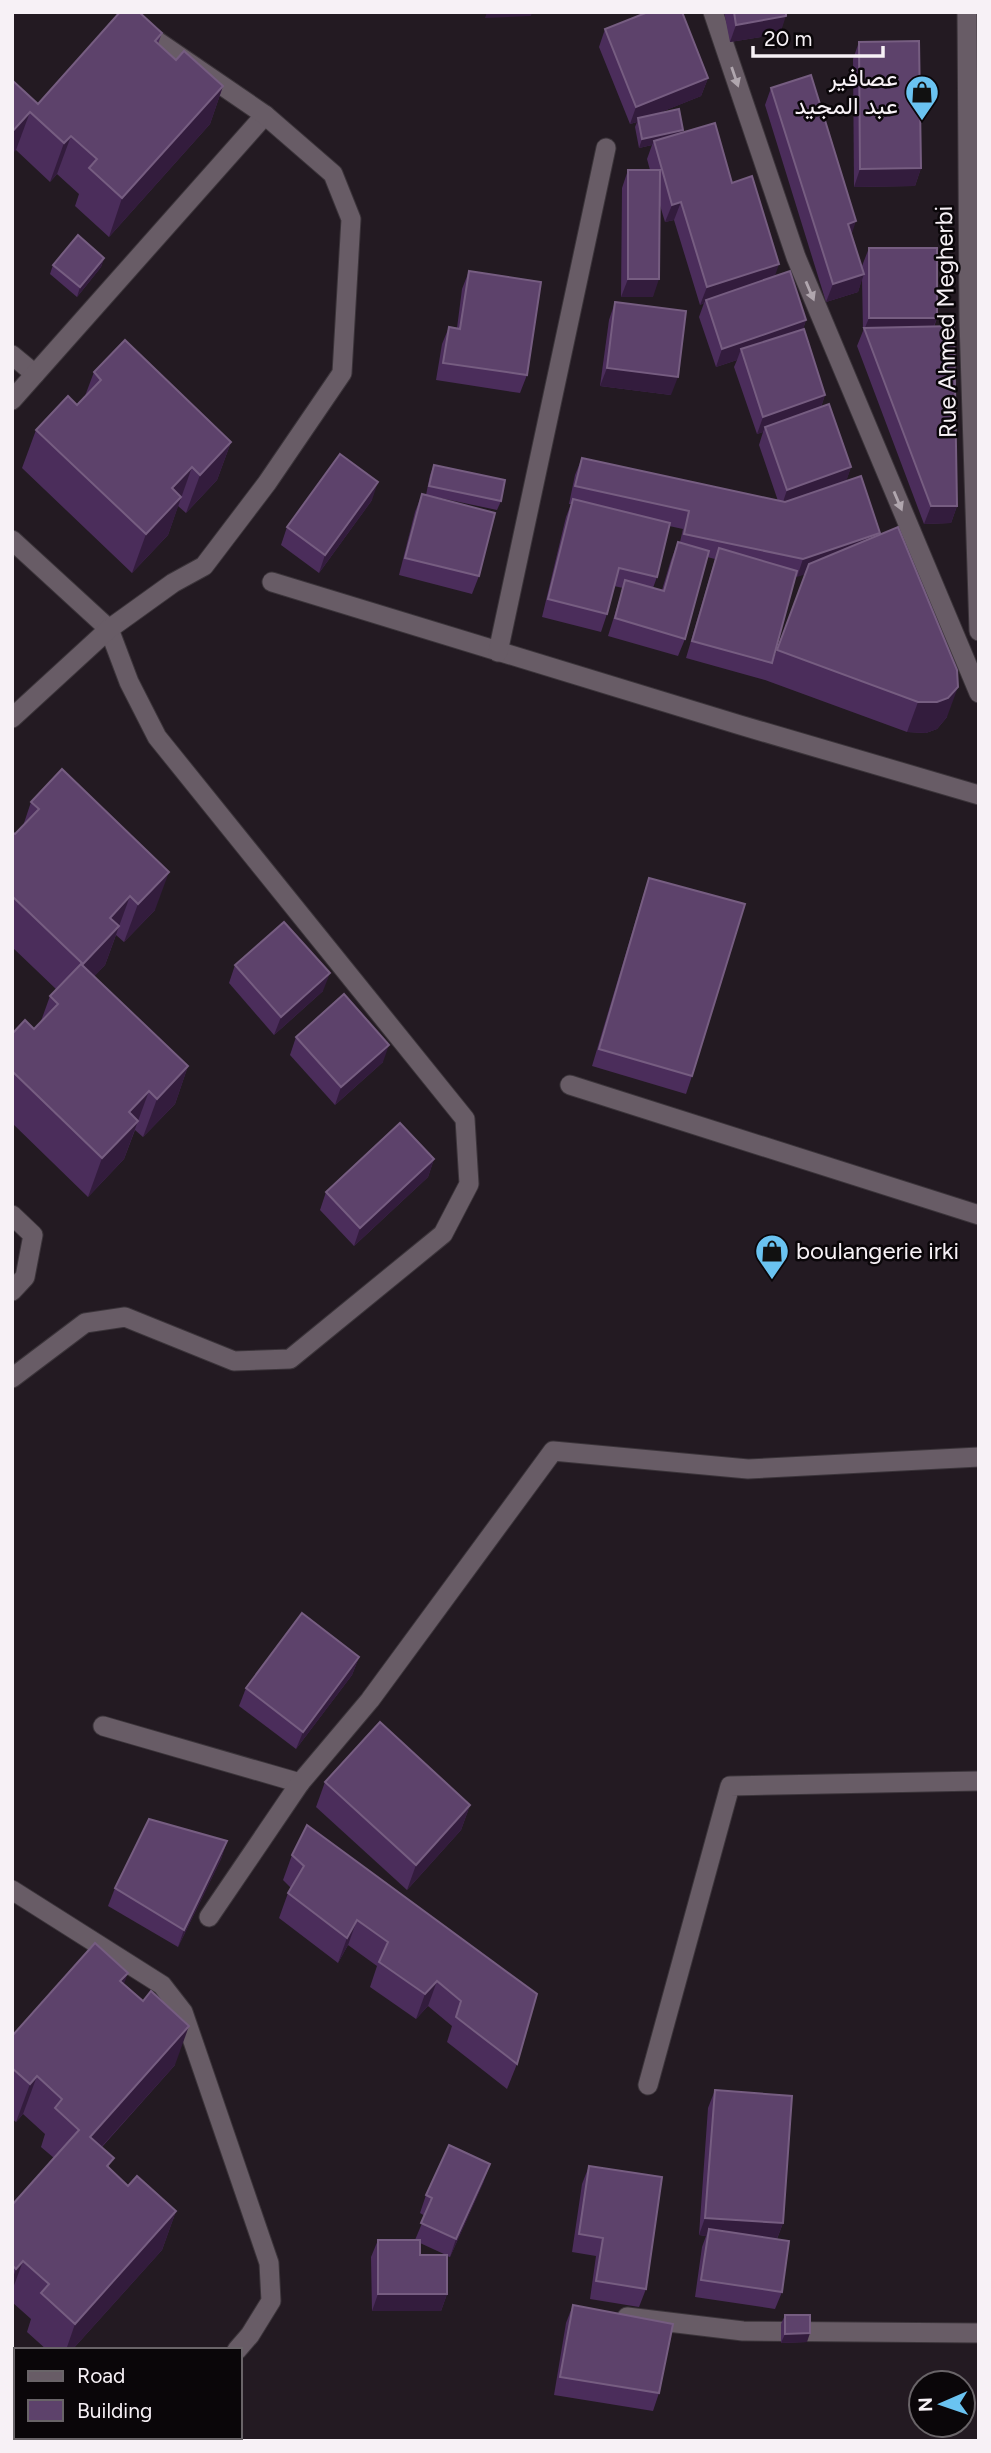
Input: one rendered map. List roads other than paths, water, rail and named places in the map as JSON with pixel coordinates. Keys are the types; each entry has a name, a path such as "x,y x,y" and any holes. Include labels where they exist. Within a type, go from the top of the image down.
{"street":[{"path":"713,12 796,257 979,693"},
{"name":"Rue Ahmed Megherbi","path":"967,12 968,321 979,631"},
{"path":"12,718 109,629 173,583 204,566 267,482 342,373 351,219 333,174 265,115 123,18"},
{"path":"12,400 265,115"},
{"path":"498,652 606,148"},
{"path":"12,355 36,373"},
{"path":"12,540 109,629 129,682 158,737 465,1119 469,1184 443,1234 290,1359 234,1361 125,1317 85,1323 12,1378"},
{"path":"272,582 979,795"},
{"path":"570,1084 979,1215"},
{"path":"12,1215 33,1235 25,1277 12,1291"},
{"path":"209,1917 300,1783 370,1700 553,1451 748,1469 979,1457"},
{"path":"103,1726 300,1783"},
{"path":"648,2085 730,1786 979,1781"},
{"path":"12,1890 162,1985 183,2012 269,2263 271,2301 239,2348"},
{"path":"613,2315 743,2331 979,2333"}],"place":[{"name":"عصافير عبد المجيد","path":"922,122"},
{"name":"boulangerie irki","path":"772,1281"}]}
